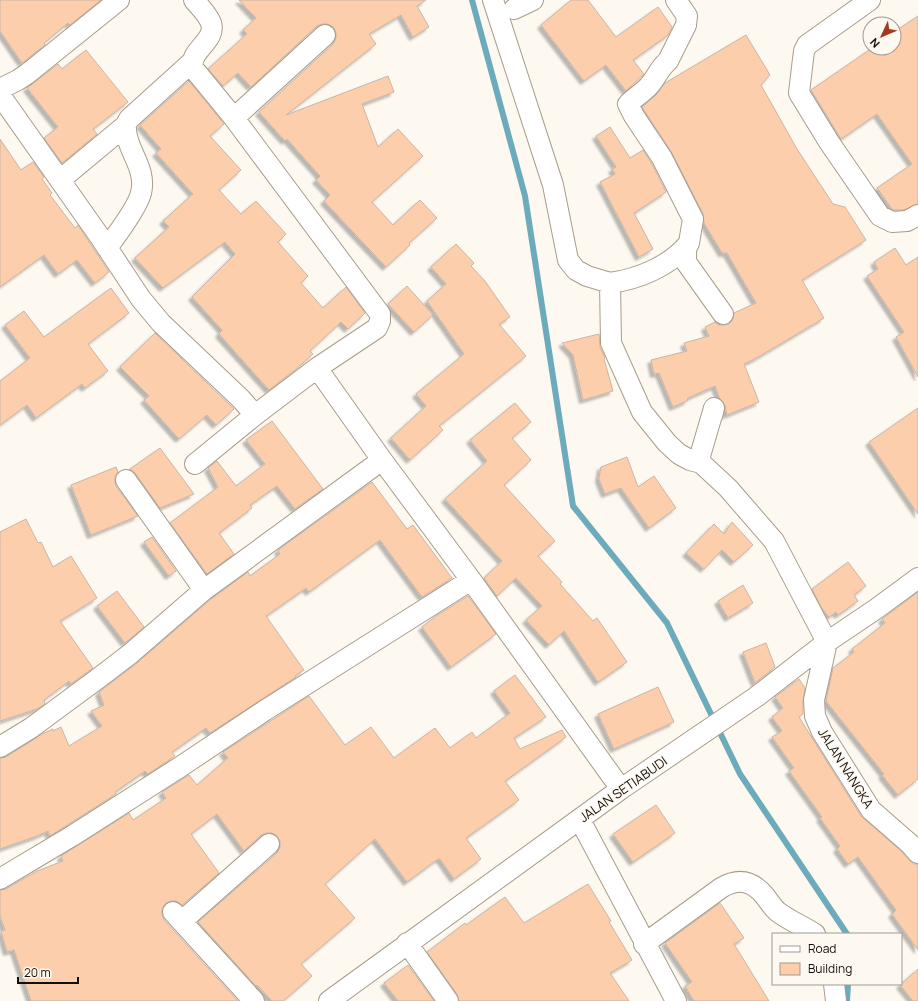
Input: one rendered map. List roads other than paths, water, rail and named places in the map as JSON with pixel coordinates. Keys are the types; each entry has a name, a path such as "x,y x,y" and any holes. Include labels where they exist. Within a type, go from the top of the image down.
{"street":[{"path":"0,89 18,80 36,68 119,0"},
{"path":"60,180 126,125 130,119 192,62 211,34 212,29 208,18 194,0"},
{"path":"493,0 553,185 568,260 576,270 587,276 610,283 628,280 658,267 676,257 688,242"},
{"path":"514,9 533,0"},
{"path":"676,0 687,16 686,25 668,62 662,65 656,77 648,87 628,104 634,116 662,158 693,219 686,249 686,262 723,314"},
{"path":"870,0 807,45 802,59 799,93 829,142 880,216 892,222 907,221 918,215"},
{"path":"234,118 325,35"},
{"path":"192,62 196,73 234,118 380,314 380,321 377,328 317,368 255,415 195,464"},
{"path":"0,95 141,299 161,323 241,399 255,415"},
{"path":"107,248 138,202 142,192 140,168 129,142 126,125"},
{"path":"610,283 610,343 642,412 667,443 679,454 690,460 701,463 728,488 774,541 827,642"},
{"path":"317,368 621,789"},
{"path":"701,463 700,456 712,416"},
{"path":"0,747 31,728 96,680 130,654 204,590 382,460"},
{"path":"126,480 204,590"},
{"name":"JALAN SETIABUDI","path":"329,1001 621,789 756,697 827,642 918,578"},
{"path":"0,879 180,768 264,711 471,580"},
{"name":"JALAN NANGKA","path":"827,642 813,710 819,727 871,810 915,846"},
{"path":"580,820 644,944 676,1001"},
{"path":"254,1001 177,916 270,844"},
{"path":"644,944 721,888 736,881 749,884 757,888 776,911 813,933"},
{"path":"407,943 448,1001"},
{"path":"834,985 836,1001"}],"waterway":[{"path":"472,0 525,196 573,506 667,623 740,774 846,933"},
{"path":"847,1001 848,985"}]}
